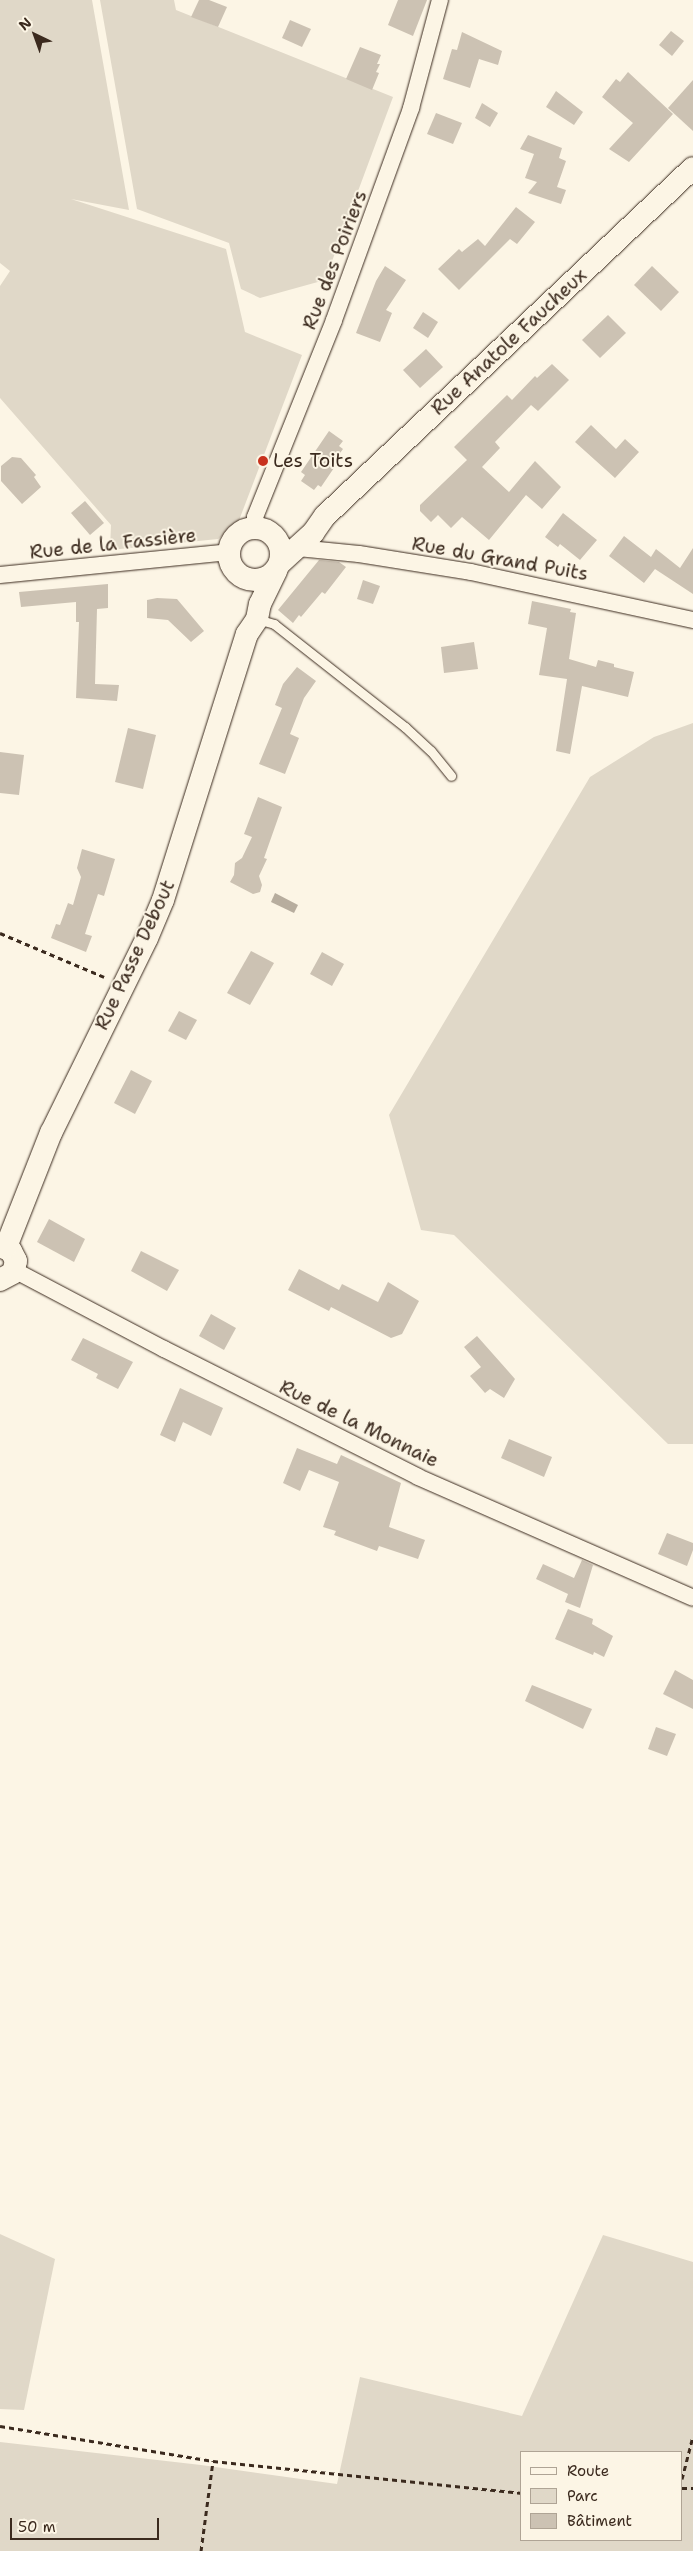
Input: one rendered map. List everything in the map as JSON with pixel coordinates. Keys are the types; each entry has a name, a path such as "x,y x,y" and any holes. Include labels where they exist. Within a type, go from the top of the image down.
{"main road":[{"name":"Rue Anatole Faucheux","path":"278,567 298,548 325,516 693,168"},
{"name":"Rue Anatole Faucheux","path":"276,538 299,531 325,516"},
{"path":"239,574 246,578 262,579 278,567 280,546 270,532 256,528 244,531 236,536 229,552 230,560 239,574 252,626"},
{"name":"Rue Passe Debout","path":"7,1275 14,1256 3,1247 51,1133 163,900 252,626 260,604 278,567"}],"street":[{"name":"Rue des Poiriers","path":"256,528 255,517 334,320 386,180 411,108 440,0"},
{"name":"Rue du Grand Puits","path":"298,548 359,554 471,572 693,620"},
{"name":"Rue de la Fassière","path":"0,575 229,552"},
{"name":"Rue de la Monnaie","path":"7,1275 164,1349 418,1477 693,1598"}],"lane":[{"path":"252,626 274,624 405,727 431,751 451,776"}],"path":[{"path":"0,933 123,985"},
{"path":"0,2426 213,2461 520,2493"},
{"path":"683,2475 693,2436"},
{"path":"201,2551 213,2461"}],"green space":[{"path":"0,0 92,0 129,210 71,199 226,249 245,332 302,355 238,523 218,539 110,550 111,525 0,398 0,286 10,271 0,263"},
{"path":"100,0 174,0 176,10 393,97 325,280 260,298 241,289 229,243 137,209"},
{"path":"693,723 693,1444 668,1444 454,1235 421,1230 389,1115 590,777 654,737"},
{"path":"0,2234 55,2259 24,2410 0,2409"},
{"path":"603,2235 693,2262 693,2551 0,2551 0,2442 201,2465 337,2484 360,2377 522,2416"}],"shaded area":[{"path":"275,893 298,905 294,913 271,902"}],"building":[{"path":"199,0 209,0 227,7 218,27 191,17"},
{"path":"398,0 427,0 413,36 388,25"},
{"path":"290,20 311,29 302,47 282,38"},
{"path":"671,31 684,41 672,56 659,45"},
{"path":"462,32 502,51 498,65 479,59 470,88 443,79 452,49 457,50"},
{"path":"360,47 381,55 377,64 380,64 376,72 379,73 372,90 346,79"},
{"path":"628,72 673,114 629,162 609,149 633,123 602,97 616,79 620,82"},
{"path":"693,80 693,131 668,108"},
{"path":"556,91 583,112 574,125 546,107"},
{"path":"482,103 498,113 490,127 475,118"},
{"path":"436,113 462,123 453,144 427,134"},
{"path":"528,135 562,148 559,158 566,161 557,187 566,190 561,204 528,193 537,182 525,178 534,154 520,149"},
{"path":"516,207 535,222 517,244 510,239 459,290 438,269 459,249 462,252 478,239 485,246"},
{"path":"385,266 406,280 386,310 392,313 380,342 356,333 376,281"},
{"path":"652,266 679,292 661,311 634,285"},
{"path":"423,312 438,322 428,338 413,328"},
{"path":"608,315 626,333 600,358 582,340"},
{"path":"426,349 443,367 420,388 403,370"},
{"path":"552,364 569,380 538,411 531,405 495,442 500,448 482,467 509,492 535,461 561,487 542,509 526,495 489,540 462,517 451,528 438,515 431,522 420,511 420,505 467,460 454,447 507,395 512,400 535,376 537,378"},
{"path":"591,425 616,449 625,439 639,452 615,478 575,442"},
{"path":"329,431 343,441 339,446 343,449 335,460 338,462 321,487 318,485 314,490 301,481 305,475 301,472"},
{"path":"12,457 21,458 36,475 34,477 41,487 22,504 1,481 1,466"},
{"path":"85,501 104,523 90,535 71,513"},
{"path":"563,513 597,540 580,560 560,544 558,547 545,537"},
{"path":"624,536 651,557 656,549 680,568 693,548 693,594 655,569 644,583 609,556"},
{"path":"319,560 339,562 346,567 325,594 322,592 301,617 299,615 293,623 278,610"},
{"path":"363,580 380,586 373,604 357,599"},
{"path":"108,584 108,608 97,609 95,684 119,685 117,701 76,698 79,622 76,622 76,602 21,607 19,592"},
{"path":"157,598 177,599 204,631 191,642 168,620 147,618 147,600"},
{"path":"532,601 571,609 570,612 576,613 569,659 596,667 598,660 614,664 614,667 634,672 628,697 582,686 570,754 556,751 567,679 539,675 547,628 528,624"},
{"path":"474,642 478,669 444,673 441,647"},
{"path":"297,667 316,681 304,698 290,734 299,738 285,774 259,764 282,708 275,705 283,684"},
{"path":"128,728 156,735 143,789 115,782"},
{"path":"0,752 24,755 19,795 0,793"},
{"path":"258,797 282,807 264,858 267,859 259,876 262,885 260,892 253,894 230,882 234,875 235,863 242,858 252,837 244,834"},
{"path":"82,849 115,859 104,896 98,894 85,934 92,936 86,952 51,938 56,924 60,925 68,903 73,905 81,877 77,868"},
{"path":"251,951 274,963 250,1005 227,993"},
{"path":"322,952 344,964 332,986 310,974"},
{"path":"179,1011 197,1020 186,1040 168,1031"},
{"path":"131,1070 152,1081 135,1114 114,1103"},
{"path":"49,1219 85,1239 74,1262 37,1242"},
{"path":"141,1251 179,1270 167,1291 131,1271"},
{"path":"299,1269 339,1290 342,1284 378,1302 388,1282 419,1301 402,1334 391,1338 331,1307 329,1311 288,1290"},
{"path":"211,1314 236,1328 224,1350 199,1336"},
{"path":"477,1336 515,1379 504,1398 490,1389 485,1393 470,1376 481,1367 464,1347"},
{"path":"83,1338 133,1362 118,1389 96,1378 98,1374 71,1360"},
{"path":"180,1388 223,1408 211,1436 183,1422 175,1442 160,1435"},
{"path":"509,1439 552,1457 544,1477 501,1458"},
{"path":"297,1448 337,1464 341,1455 401,1483 389,1527 425,1540 418,1559 379,1546 377,1551 334,1535 336,1531 323,1527 339,1482 309,1470 300,1491 283,1483"},
{"path":"667,1533 693,1543 693,1550 687,1566 658,1554"},
{"path":"582,1560 593,1565 580,1608 565,1602 568,1594 536,1579 543,1564 574,1578"},
{"path":"568,1609 593,1619 592,1624 613,1636 604,1657 594,1652 593,1655 555,1639"},
{"path":"675,1670 693,1680 693,1709 663,1694"},
{"path":"532,1685 592,1709 583,1729 525,1701"},
{"path":"656,1727 676,1734 667,1756 648,1749"}],"place":[{"name":"Les Toits","path":"263,461"}]}
